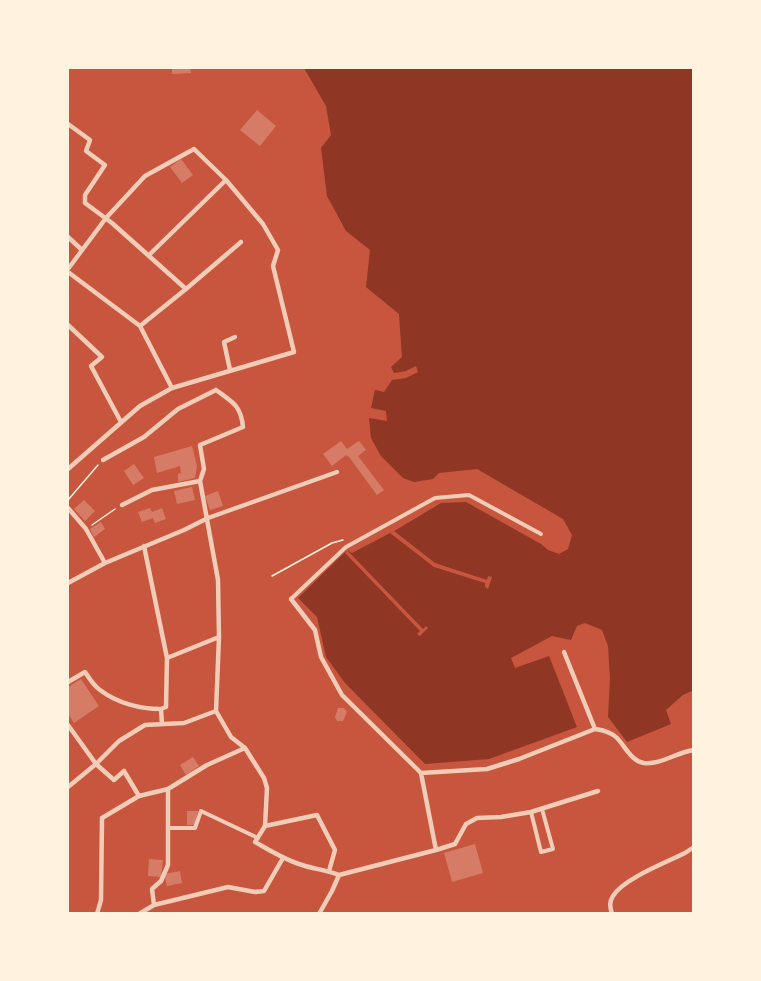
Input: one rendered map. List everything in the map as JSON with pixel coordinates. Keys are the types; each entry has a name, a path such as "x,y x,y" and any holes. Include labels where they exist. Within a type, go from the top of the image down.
{"street":[{"path":"68,124 90,140 87,151 105,165 85,195 85,203 106,218 186,289"},
{"path":"68,466 141,406 172,388 294,352 273,266 278,250 263,224 226,180 194,149 145,176 106,218 68,271 140,327 172,388"},
{"path":"149,255 226,180"},
{"path":"68,237 82,250"},
{"path":"140,327 241,242"},
{"path":"68,325 102,357 91,366 121,422"},
{"path":"230,370 224,342 235,337"},
{"path":"215,376 216,390"},
{"path":"103,460 144,437 178,409 216,390"},
{"path":"216,390 234,403 242,414 243,427 200,445 204,469 200,481 218,580 219,638 216,711 231,737 245,748 264,778 267,788 265,826 255,842 303,866 339,875 455,844 466,824 477,818 531,812 598,791"},
{"path":"68,583 105,563 208,518 337,472"},
{"path":"122,505 152,490 200,481"},
{"path":"436,850 421,772 342,695 321,657 315,630 291,599 346,547 435,498 469,495 541,534"},
{"path":"68,508 86,529 105,563"},
{"path":"68,682 84,672 99,690 112,697 143,709 166,707 167,658 144,546"},
{"path":"167,658 219,638"},
{"path":"564,652 595,729"},
{"path":"161,709 162,724"},
{"path":"68,787 119,741 145,725 184,723 216,711"},
{"path":"68,725 96,764 114,780 124,771 139,796"},
{"path":"421,772 487,769 595,729 606,731 616,737 637,760 645,763 661,761 693,750"},
{"path":"97,914 101,900 102,818 139,796 168,789 207,765 245,748"},
{"path":"154,905 152,888 161,881 168,865 168,789"},
{"path":"531,812 541,852 553,849 542,809"},
{"path":"168,828 195,828 201,811 258,838"},
{"path":"265,826 317,815 335,850 329,871"},
{"path":"612,914 610,901 621,885 693,847"},
{"path":"139,914 154,905 228,887 255,892 264,891 283,858"},
{"path":"320,914 339,875"}],"path":[{"path":"68,501 103,460"},
{"path":"86,529 122,505"},
{"path":"272,576 332,543 351,537"}],"shaded area":[{"path":"304,68 693,68 694,690 683,695 666,710 671,724 627,742 608,717 610,678 608,646 602,630 585,623 577,626 571,640 552,636 511,658 515,668 549,656 577,727 489,759 425,764 345,683 326,657 317,617 298,598 347,550 352,553 441,503 466,502 548,550 559,554 568,549 572,535 563,519 477,469 439,473 433,479 414,482 403,478 381,456 371,438 369,418 387,421 386,411 371,408 375,390 384,392 392,380 406,378 418,372 416,366 394,373 391,367 402,357 399,314 366,287 370,250 346,231 327,196 321,148 331,135 326,106"}],"pier":[{"path":"394,531 435,563 487,580 488,576 492,577 488,589 485,583 434,567 390,533"},
{"path":"347,550 423,629 426,626 428,628 420,636 417,634 420,631 345,553"}],"building":[{"path":"172,68 190,68 191,73 172,74"},
{"path":"257,110 276,126 260,146 240,130"},
{"path":"181,159 193,175 182,183 170,167"},
{"path":"341,441 347,449 359,441 366,450 358,456 384,490 377,495 346,455 332,466 323,454"},
{"path":"192,446 197,466 195,478 178,482 178,474 181,473 180,466 157,473 154,457"},
{"path":"134,464 144,478 133,485 124,471"},
{"path":"192,487 195,500 177,504 174,491"},
{"path":"218,491 223,506 210,510 205,496"},
{"path":"84,500 95,511 85,521 74,509"},
{"path":"150,508 152,512 162,508 166,519 155,523 153,518 142,522 138,512"},
{"path":"101,522 105,529 94,537 90,529"},
{"path":"81,679 99,706 74,723 68,714 68,687"},
{"path":"338,708 344,708 347,712 343,721 337,721 335,717"},
{"path":"193,757 199,766 186,775 180,765"},
{"path":"187,811 198,811 195,825 187,825"},
{"path":"475,844 483,873 452,882 444,853"},
{"path":"149,859 163,860 161,877 148,876"},
{"path":"180,871 182,883 167,886 164,874"}]}
